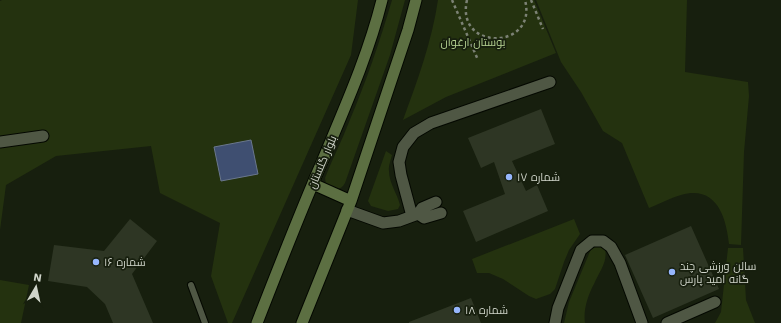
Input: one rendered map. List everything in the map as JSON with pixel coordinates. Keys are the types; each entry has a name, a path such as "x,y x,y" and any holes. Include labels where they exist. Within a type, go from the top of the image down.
{"main road":[{"name":"بلوار گلستان","path":"257,323 312,184 357,79 376,24 382,0"},
{"path":"302,323 349,206 408,30 416,0"},
{"path":"312,184 349,206"}],"street":[{"path":"415,215 401,176 399,162 403,147 414,133 431,122 550,82"},
{"path":"0,142 43,136"},
{"path":"349,206 383,223 399,221 415,215 422,208 439,208"},
{"path":"555,323 558,308 581,250 592,241 603,241 611,247 620,262 642,323"},
{"path":"667,323 715,302"}],"lane":[{"path":"191,285 205,323"}],"path":[{"path":"452,0 478,60"},
{"path":"467,0 465,6 470,25 485,37 495,39 505,38 514,34 521,27 526,17 527,7 525,0"},
{"path":"531,0 542,29"},
{"path":"462,23 468,20"}],"green space":[{"path":"358,0 351,55 232,323 228,323 211,276 220,223 160,193 151,146 56,156 6,185 0,230 0,1"},
{"path":"392,0 405,0 390,55 345,183 341,188 336,189 326,184 325,178 361,92 378,46"},
{"name":"بوستان ارغوان","path":"438,0 534,0 556,53 446,97 403,120 428,46"},
{"path":"536,0 687,0 685,72 748,82 749,96 744,152 741,245 729,244 728,233 722,214 717,205 703,194 693,193 681,195 649,208 622,143 603,131 581,92 561,62"},
{"path":"386,151 392,155 389,175 400,205 398,209 388,211 371,206 368,201"},
{"path":"574,219 580,234 569,250 555,289 550,294 536,299 503,279 489,273 477,273 472,259"},
{"path":"598,246 605,249 606,254 602,267 588,298 585,308 585,323 564,323 569,302 591,249"},
{"path":"728,248 743,248 746,300 755,323 715,323 721,312"},
{"path":"0,280 29,285 21,323 0,323"}],"water":[{"path":"251,140 258,174 221,181 214,147"}],"building":[{"name":"شماره ۱۷","path":"541,109 555,144 512,161 526,191 537,185 548,211 476,242 463,211 505,194 494,162 481,168 468,138"},
{"name":"شماره ۱۶","path":"130,219 157,241 132,274 153,323 113,323 105,304 87,287 48,281 54,245 104,251"},
{"name":"سالن ورزشی چند گانه امید پارس","path":"691,226 719,289 653,318 625,255"},
{"name":"شماره ۱۸","path":"471,298 481,323 409,323 409,322"}],"place":[{"name":"شماره ۱۷","path":"509,177"},
{"name":"شماره ۱۶","path":"96,262"},
{"name":"سالن ورزشی چند گانه امید پارس","path":"672,272"},
{"name":"شماره ۱۸","path":"457,310"}]}
